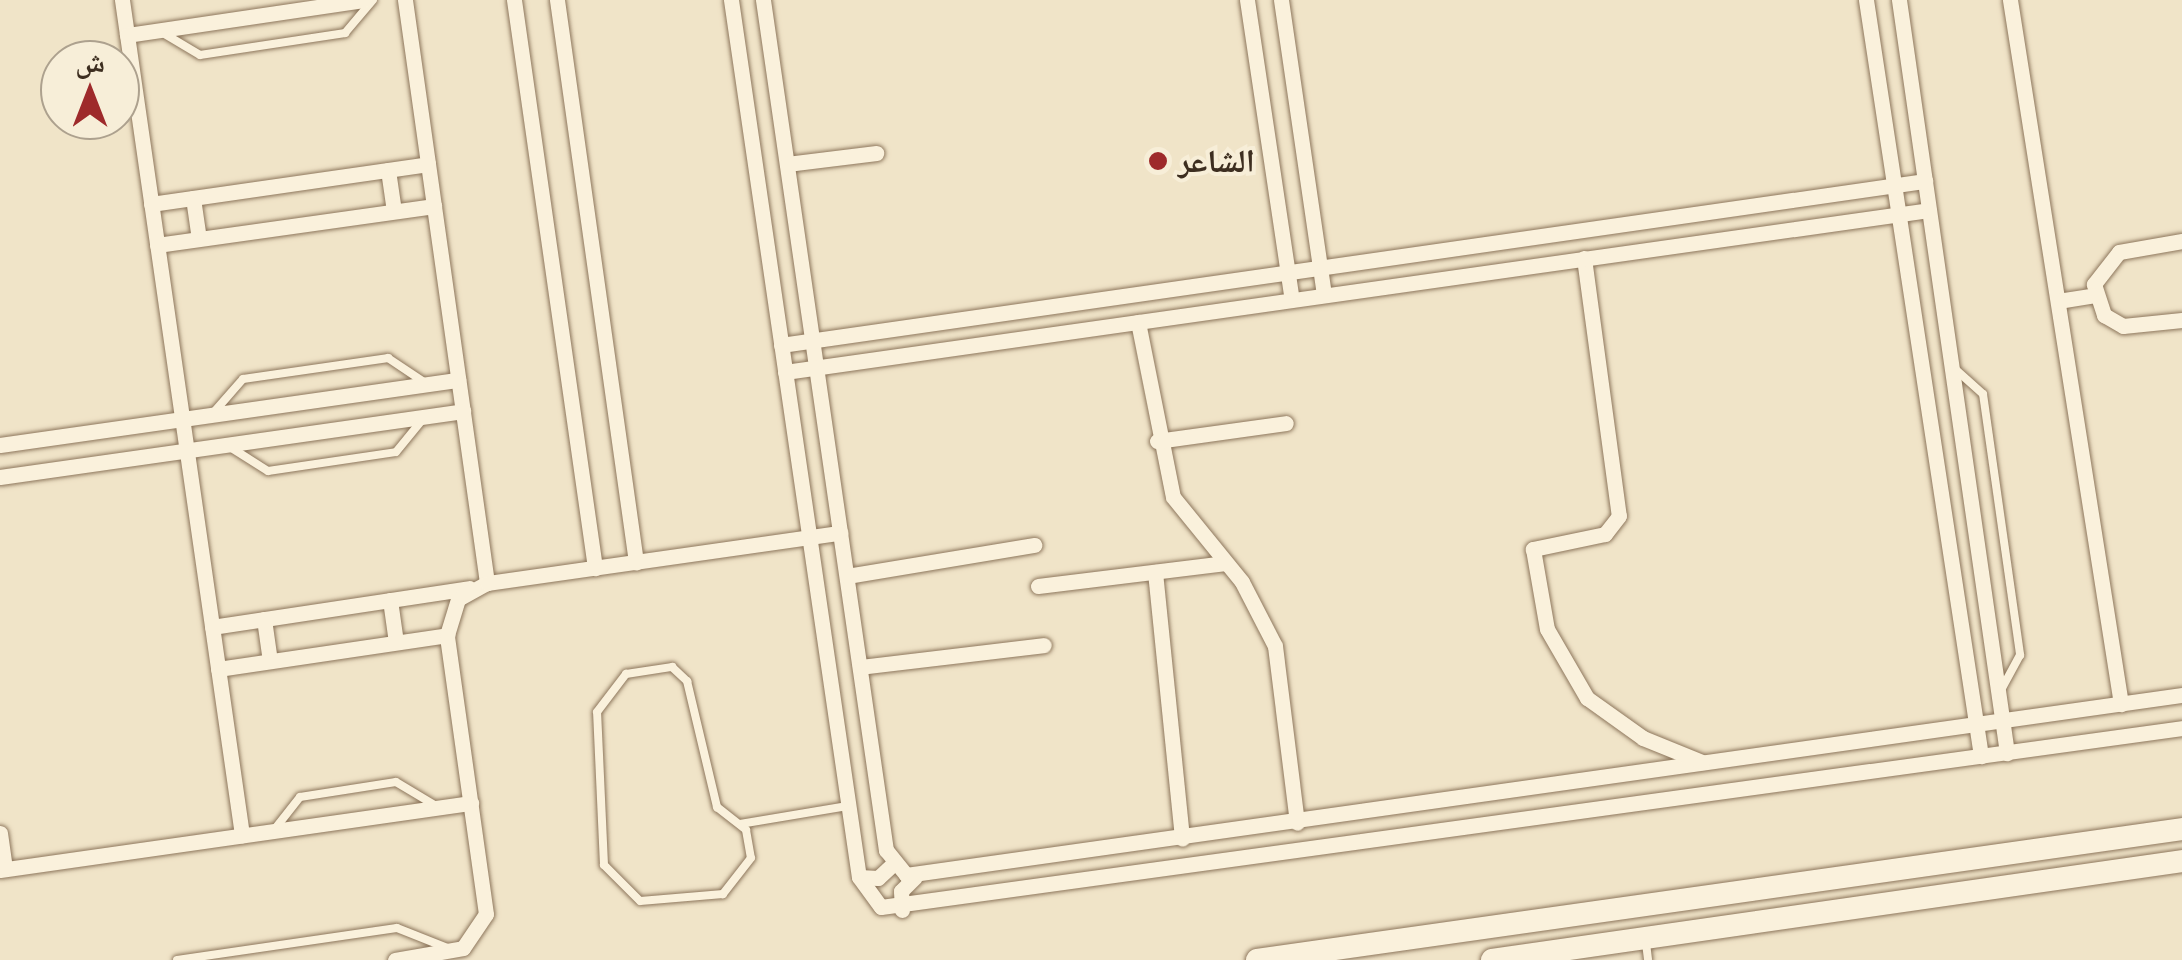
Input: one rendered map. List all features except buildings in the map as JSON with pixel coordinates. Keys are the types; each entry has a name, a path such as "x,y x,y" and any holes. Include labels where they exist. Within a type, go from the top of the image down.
{"street":[{"path":"128,35 364,0"},
{"path":"405,0 463,411 480,586"},
{"path":"514,0 595,568"},
{"path":"556,0 636,562"},
{"path":"731,0 858,877 872,900 902,910 2182,728"},
{"path":"762,0 892,865"},
{"path":"1247,0 1292,300"},
{"path":"1281,0 1324,295"},
{"path":"1866,0 1981,756"},
{"path":"1899,0 2007,753"},
{"path":"2010,0 2122,704"},
{"path":"127,1 128,35 242,835"},
{"path":"786,164 876,152"},
{"path":"152,204 428,164"},
{"path":"388,170 394,212"},
{"path":"781,344 1925,181"},
{"path":"193,198 198,239"},
{"path":"158,246 434,206"},
{"path":"785,372 1929,210"},
{"path":"2094,295 2110,257 2182,241"},
{"path":"1584,258 1619,516 1605,534 1532,549 1547,628 1571,682 1604,713 1707,764"},
{"path":"2058,301 2094,295"},
{"path":"2094,295 2123,326 2182,320"},
{"path":"1138,322 1157,441 1182,514 1226,563 1281,664 1296,823"},
{"path":"0,445 458,380"},
{"path":"0,477 463,411"},
{"path":"1157,441 1286,423"},
{"path":"212,627 840,533"},
{"path":"846,576 1034,544"},
{"path":"1038,586 1226,563"},
{"path":"1156,572 1182,839"},
{"path":"395,960 454,951 476,937 486,914 447,635 453,607 480,586"},
{"path":"390,600 396,642"},
{"path":"264,619 270,662"},
{"path":"218,669 447,635"},
{"path":"860,666 1044,645"},
{"path":"902,910 901,890 915,877 2182,695"},
{"path":"0,833 2,869 472,802"},
{"path":"1257,960 2182,829"},
{"path":"1492,960 1647,949 2182,862"},
{"path":"858,877 878,878 892,865"},
{"path":"892,865 915,877"}],"lane":[{"path":"159,30 200,56 345,33 373,0"},
{"path":"212,414 243,379 388,358 428,384"},
{"path":"1951,365 1981,389 1992,453 2020,655 1999,696"},
{"path":"226,444 268,471 396,452 425,416"},
{"path":"740,824 750,858 723,894 640,901 614,884 602,852 594,739 597,712 617,681 648,666 683,675 718,807 740,824 848,806"},
{"path":"274,830 300,797 396,782 438,807"},
{"path":"177,960 405,928 454,951"}],"place":[{"name":"الشاعر","path":"1158,161"}]}
